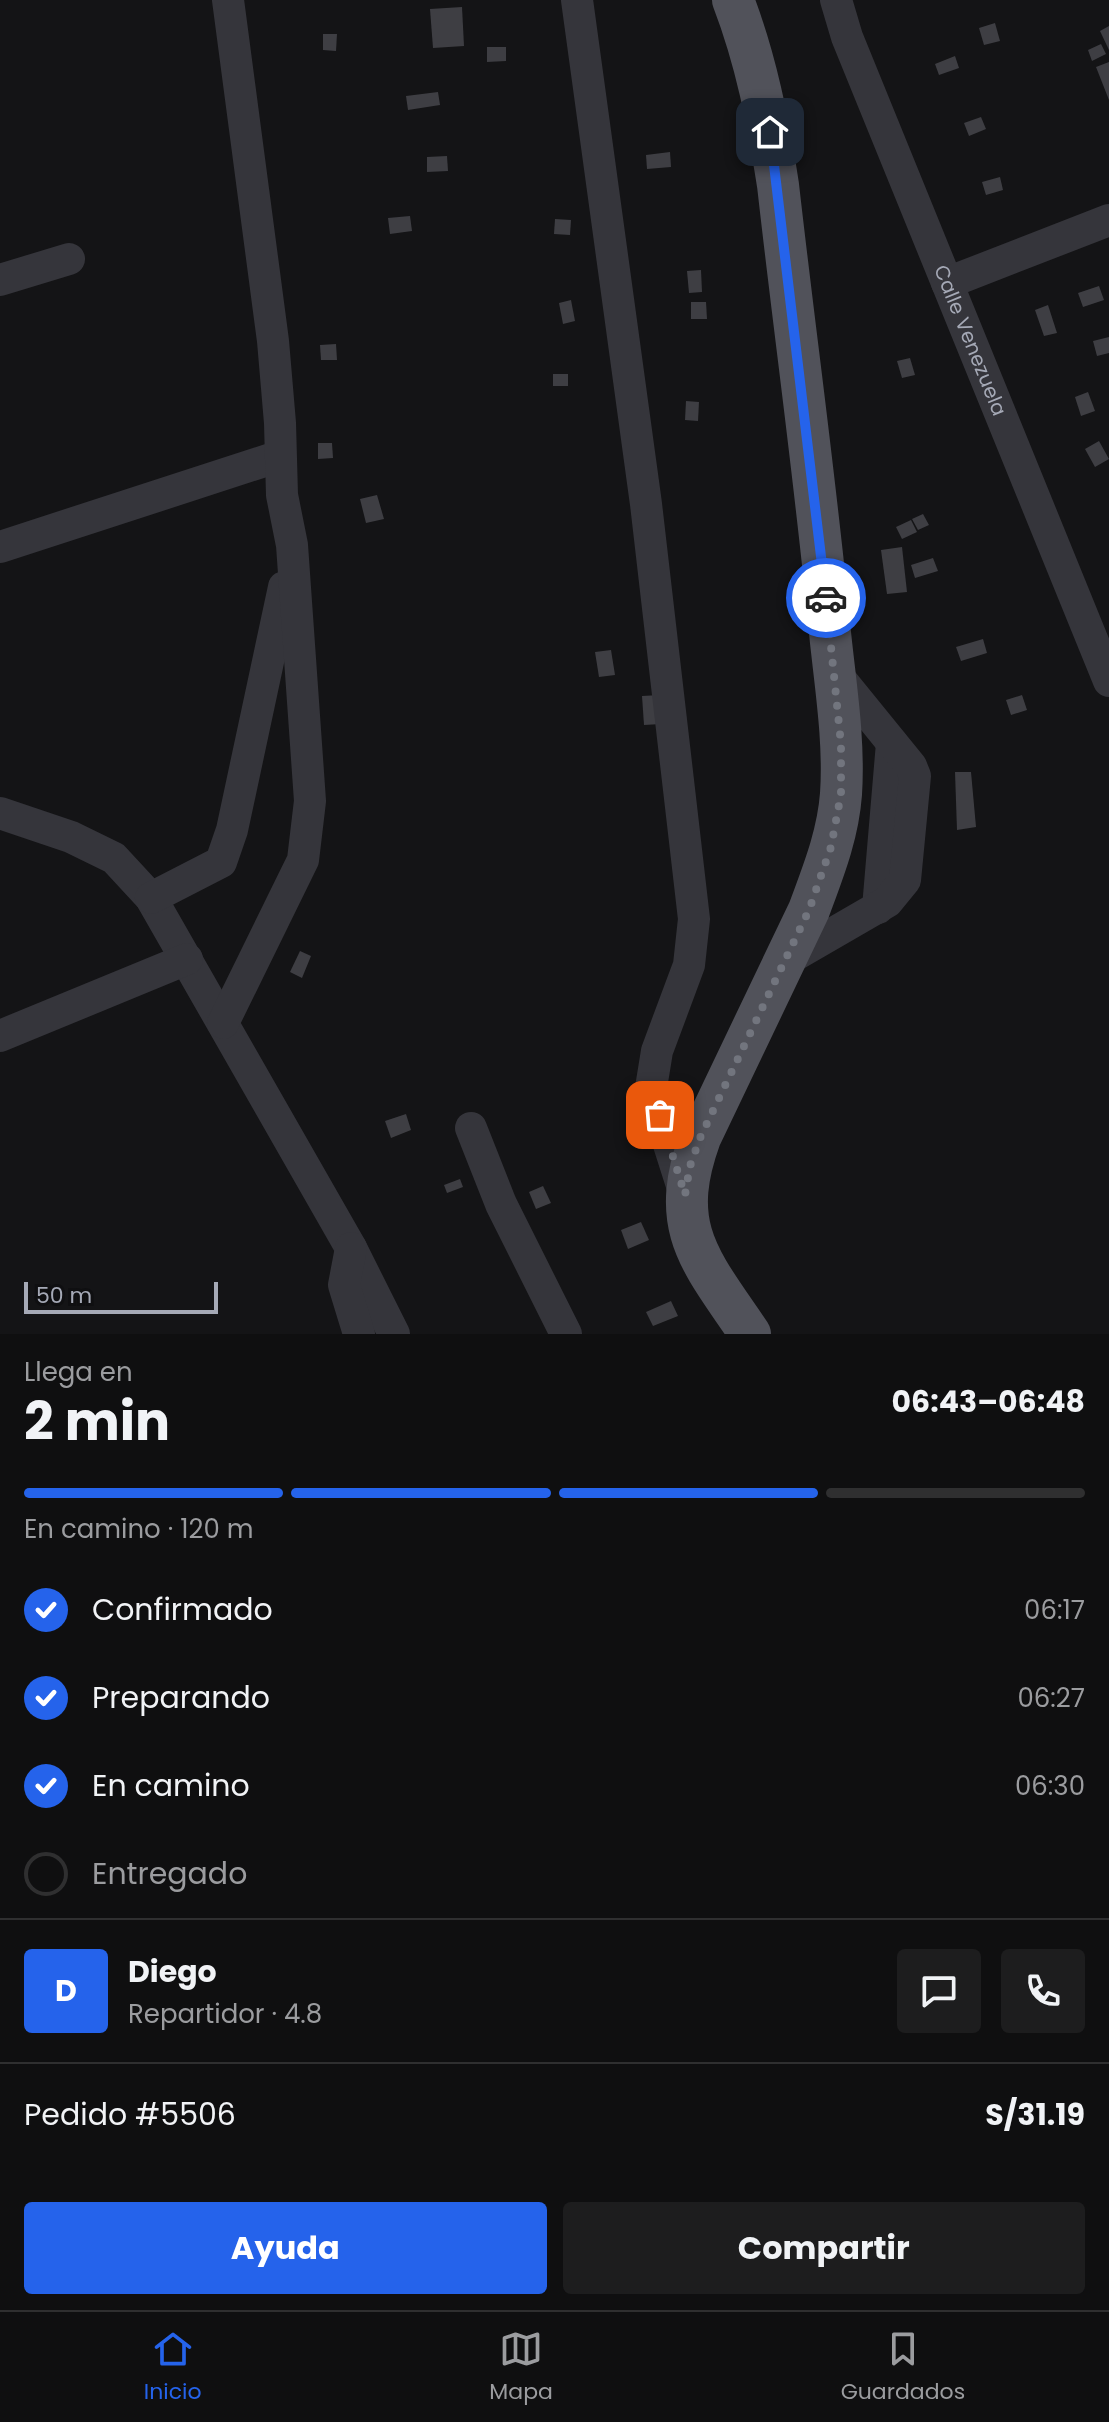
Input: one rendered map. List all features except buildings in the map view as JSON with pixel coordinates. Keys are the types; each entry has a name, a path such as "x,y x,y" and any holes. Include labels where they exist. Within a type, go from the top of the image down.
{"main road":[{"path":"733,0 748,40 761,90 778,185 841,744 841,794 823,874 700,1138 690,1166 685,1195 689,1232 700,1259 750,1334"}],"street":[{"path":"223,1023 303,860 310,801 292,545 282,495 273,341 228,0"},
{"path":"577,0 648,520 694,919 689,965 657,1051 651,1088 685,1195"},
{"name":"Calle Venezuela","path":"836,0 847,37 1109,681"},
{"path":"947,283 1109,220"},
{"path":"0,280 69,259"},
{"path":"0,547 280,456"},
{"path":"151,898 221,862 232,830 248,759 292,545"},
{"path":"785,961 887,902 905,880 915,776 911,766 833,670"},
{"path":"0,813 71,837 114,858 151,898 351,1248 394,1334"},
{"path":"0,1036 187,959"},
{"path":"471,1128 501,1204 566,1334"},
{"path":"351,1248 344,1285 359,1334"}],"way so far":[{"path":"660,1115 685,1195 690,1166 700,1138 809,910 831,847 841,794 841,744 826,598"}],"route":[{"path":"770,132 826,598"}]}
